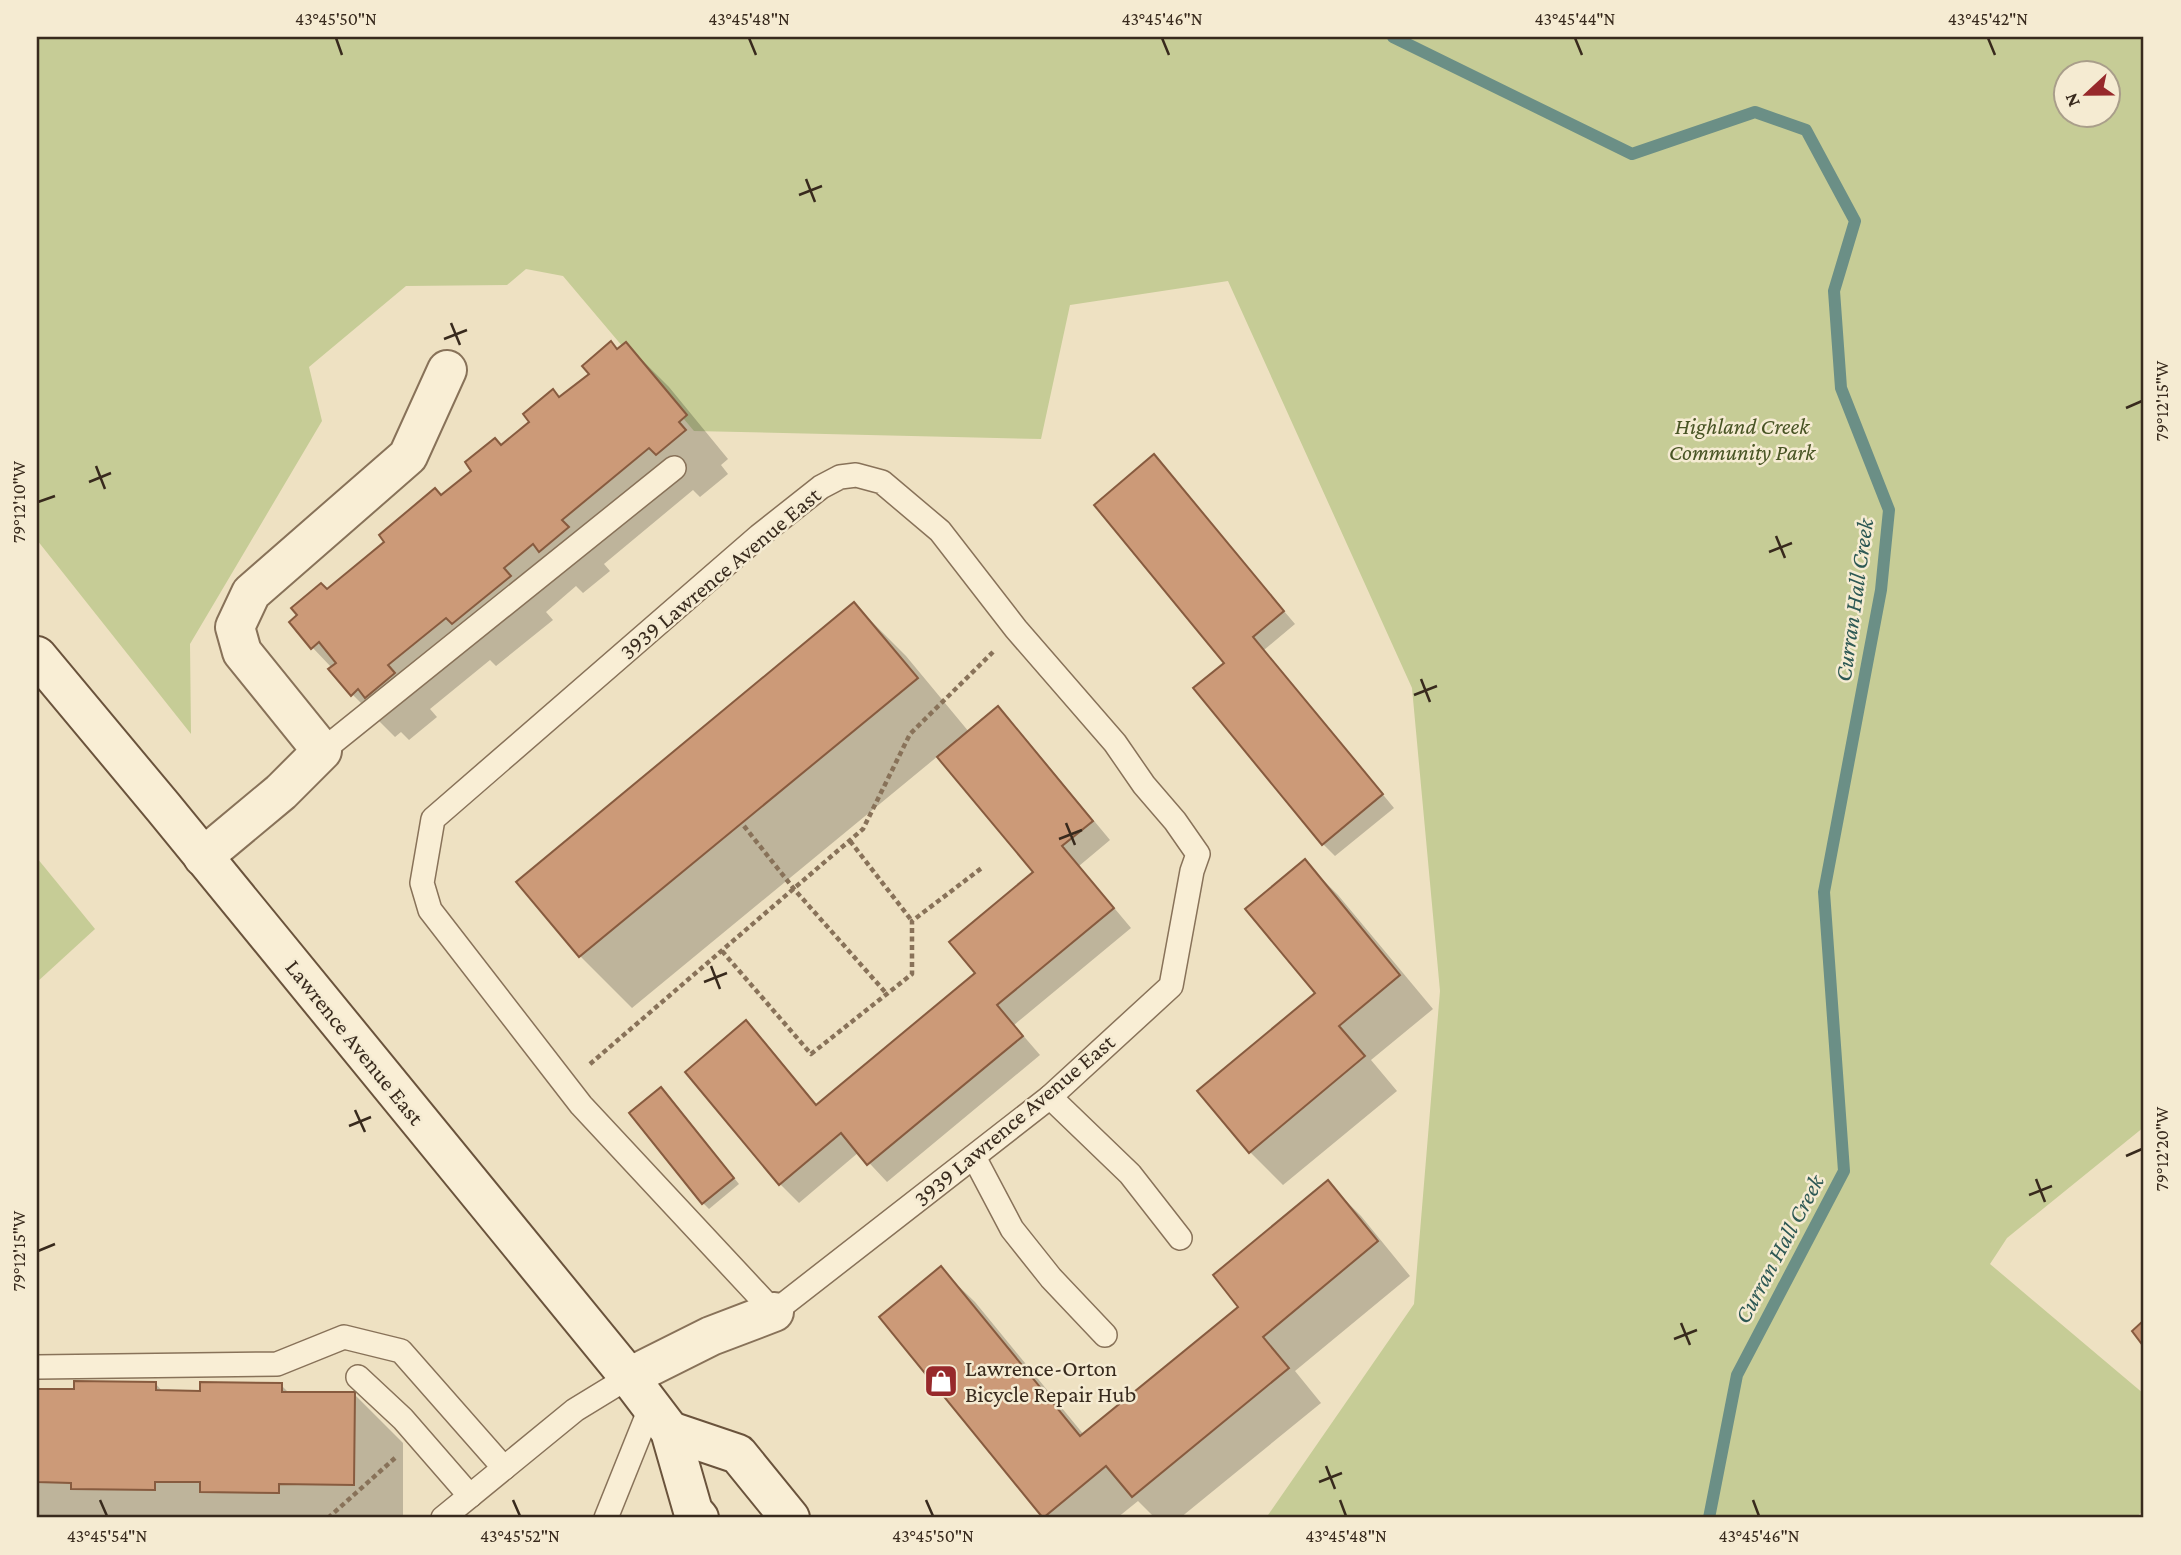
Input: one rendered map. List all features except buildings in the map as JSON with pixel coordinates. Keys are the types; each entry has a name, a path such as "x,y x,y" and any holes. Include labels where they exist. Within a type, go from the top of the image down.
{"main road":[{"path":"203,858 281,792 323,751 243,652 235,627 251,593 408,456 447,370"},
{"name":"Lawrence Avenue East","path":"37,656 650,1404 693,1511 699,1518"},
{"name":"3939 Lawrence Avenue East","path":"650,1404 711,1336 774,1312"},
{"path":"650,1404 738,1454 790,1518"}],"lane":[{"path":"323,751 674,468"},
{"name":"3939 Lawrence Avenue East","path":"856,475 882,482 940,531 1016,629 1115,743 1198,854 1192,871 1171,986 1050,1097 774,1312 581,1105 430,910 422,883 433,818 759,536 821,487 840,477 856,475"},
{"path":"1050,1097 1130,1174 1180,1238"},
{"path":"974,1157 1012,1229 1051,1278 1105,1335"},
{"path":"37,1367 277,1364 344,1337 401,1351 504,1468"},
{"path":"358,1377 403,1419 470,1496"},
{"path":"443,1518 575,1410 650,1404 606,1518"}],"path":[{"path":"565,1085 863,829 910,734 1016,629"},
{"path":"744,826 794,889 886,993"},
{"path":"722,951 811,1054 912,974 912,921 850,841"},
{"path":"912,921 983,867"},
{"path":"328,1518 419,1437"}],"green space":[{"name":"Highland Creek Community Park","path":"37,37 2144,37 2144,1127 2007,1238 1990,1264 2144,1394 2144,1509 2136,1518 1266,1518 1414,1304 1440,991 1412,688 1228,281 1070,305 1041,439 694,431 563,276 526,269 507,285 406,286 309,367 322,421 190,644 191,734 37,540"},
{"path":"37,858 95,929 37,982"}],"waterway":[{"name":"Curran Hall Creek","path":"1393,37 1632,154 1755,112 1806,130 1855,221 1834,291 1841,388 1889,510 1881,590 1824,892 1844,1171 1737,1375 1709,1518"}],"place":[{"name":"Lawrence-Orton Bicycle Repair Hub","path":"941,1381"}]}
